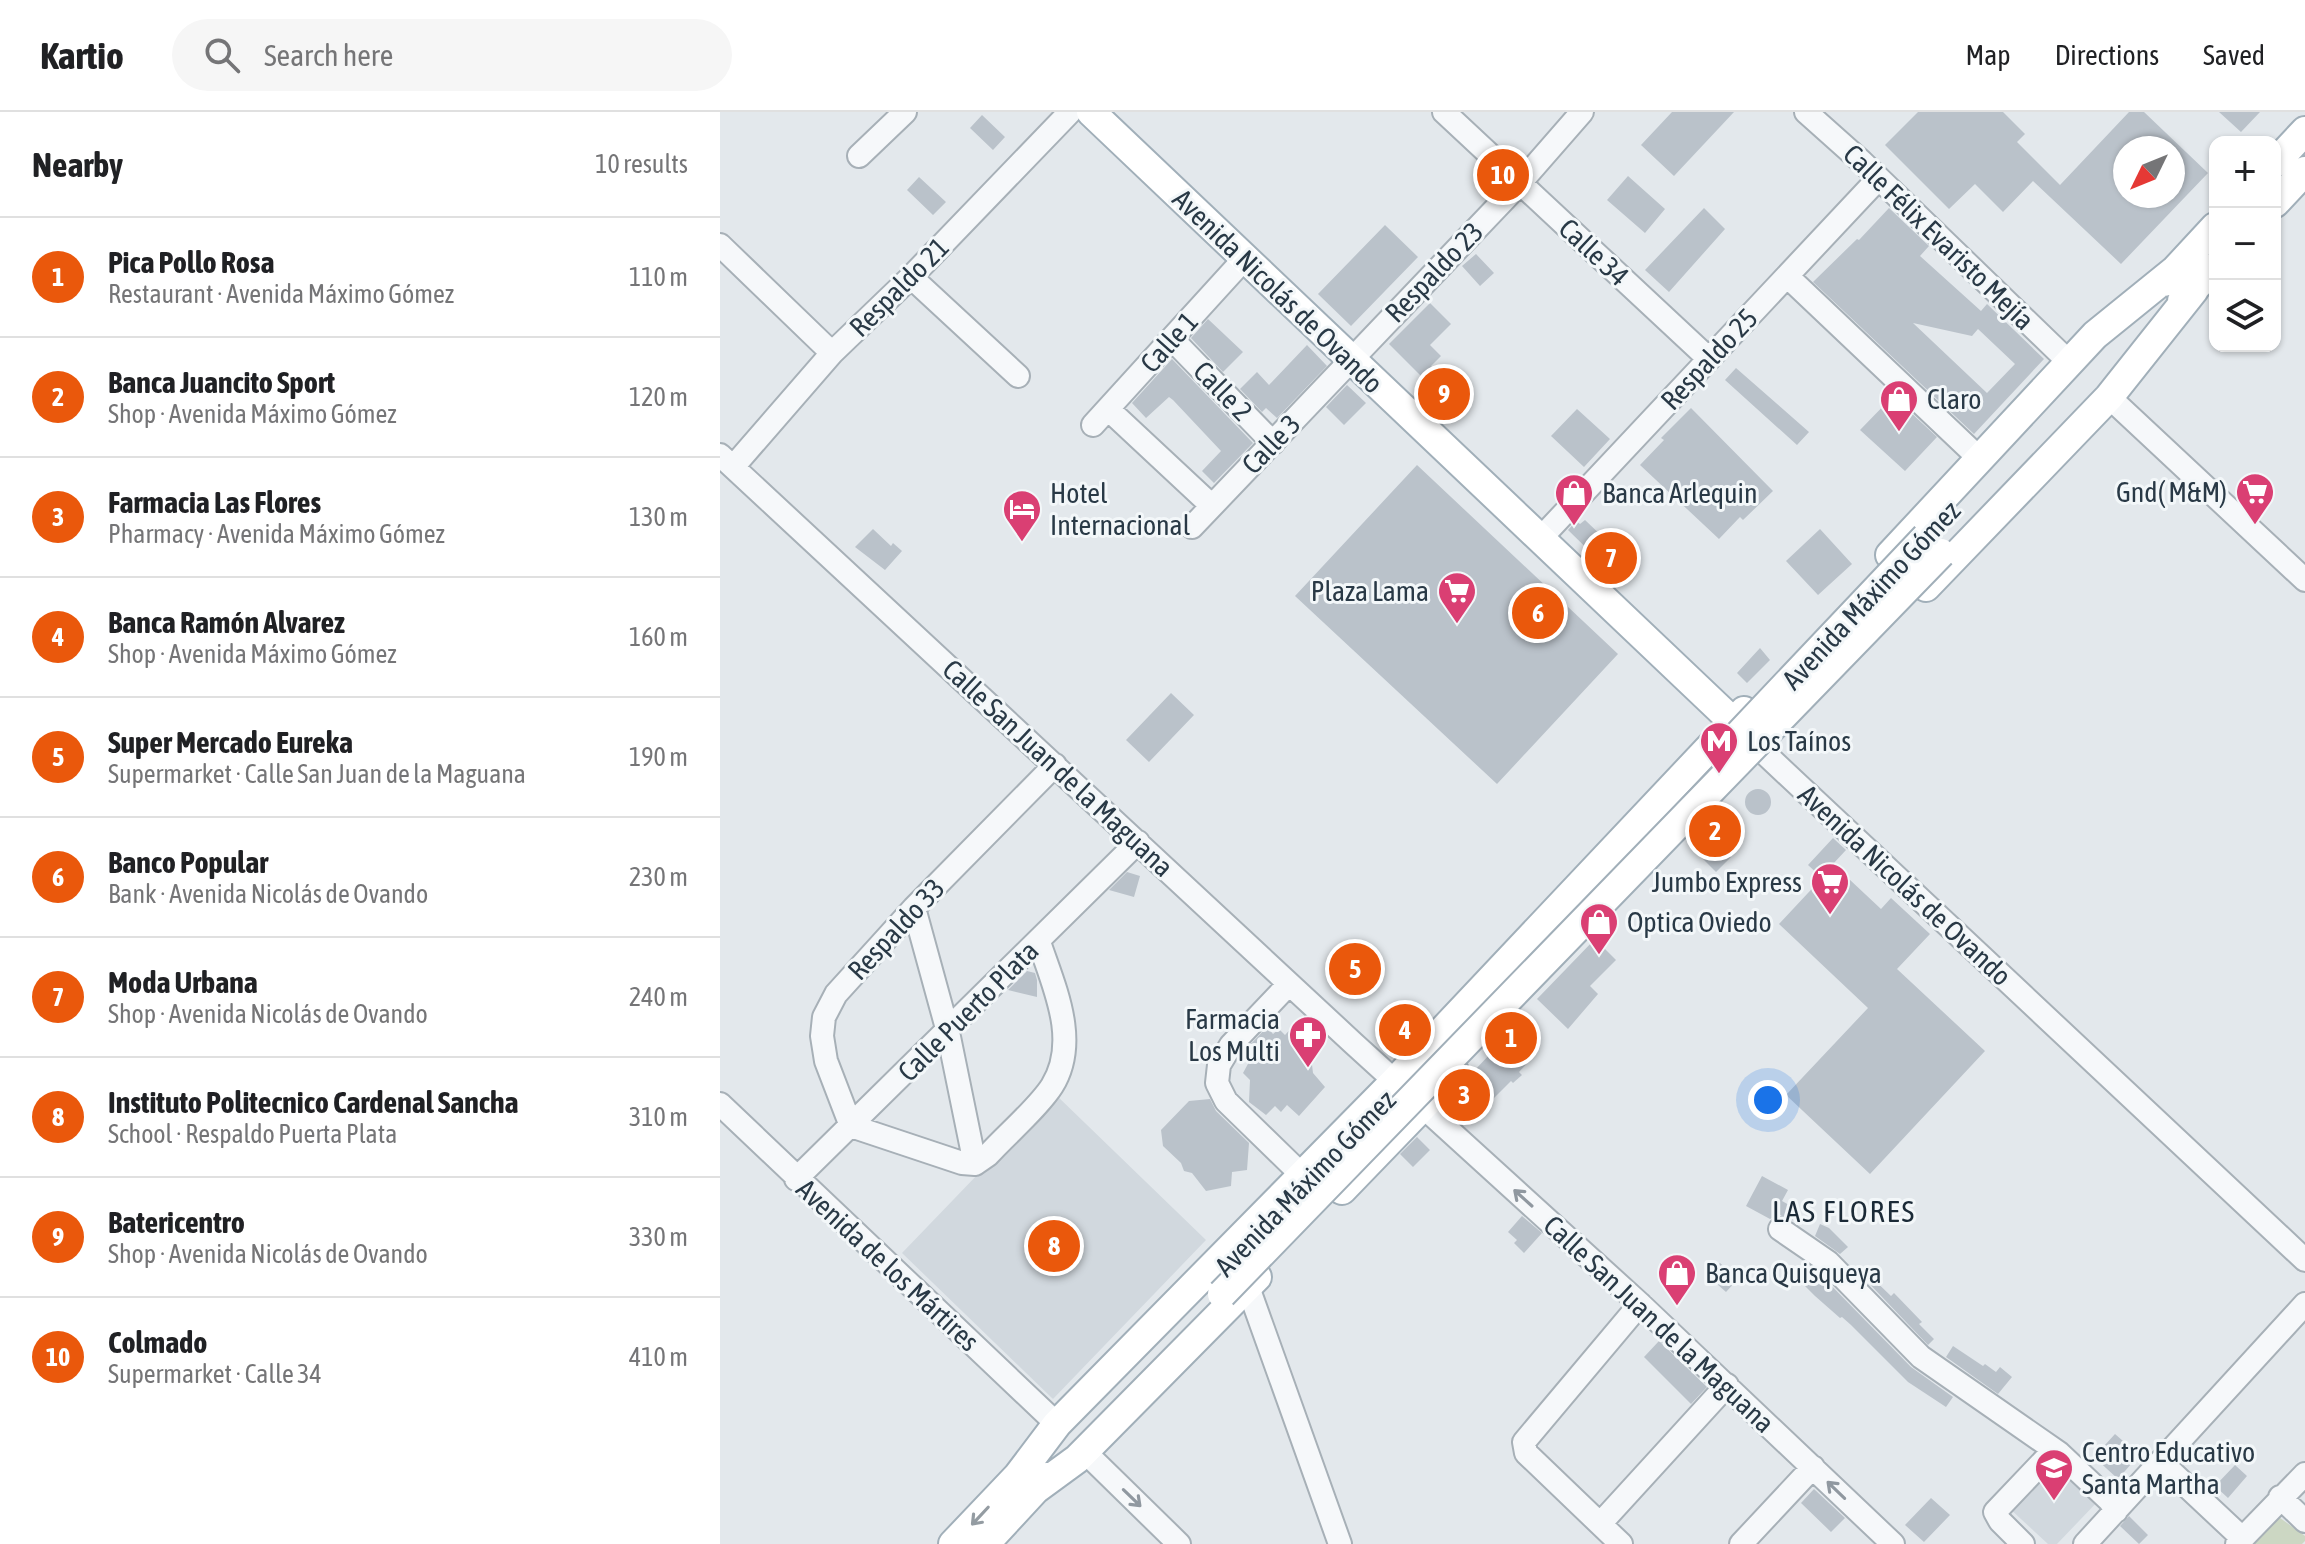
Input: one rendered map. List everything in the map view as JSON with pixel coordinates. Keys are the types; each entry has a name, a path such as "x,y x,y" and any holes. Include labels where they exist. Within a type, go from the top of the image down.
{"main road":[{"name":"Avenida Nicolás de Ovando","path":"1091,112 1349,361 1761,750"},
{"path":"2281,157 2305,131"},
{"path":"2281,197 2305,171"},
{"name":"Avenida Máximo Gómez","path":"953,1544 1026,1483 1227,1287 1934,545 2096,386 2184,280 2209,237"},
{"name":"Avenida Máximo Gómez","path":"2184,280 2209,270"},
{"path":"1026,1483 1057,1424 1396,1080 2095,335 2184,280"},
{"path":"1026,1483 1085,1452 1227,1287 1424,1107 1761,750 1966,548 2109,397 2184,280"},
{"name":"Avenida Máximo Gómez","path":"985,1544 1026,1483"}],"street":[{"path":"859,156 905,112"},
{"name":"Respaldo 21","path":"726,461 911,277 1070,112"},
{"name":"Calle 34","path":"1444,112 1709,359"},
{"name":"Respaldo 23","path":"1349,361 1520,183 1582,112"},
{"name":"Calle Félix Evaristo Mejía","path":"1806,112 2070,363"},
{"name":"Respaldo 25","path":"1540,539 1878,179"},
{"path":"720,245 832,353"},
{"name":"Calle 1","path":"1212,506 1101,417 1245,258"},
{"path":"1787,276 1980,459"},
{"path":"911,277 1018,376"},
{"name":"Calle 2","path":"1172,339 1273,443"},
{"name":"Calle 3","path":"1192,527 1349,361"},
{"path":"2109,397 2305,580"},
{"name":"Calle San Juan de la Maguana","path":"726,461 1289,984 1640,1304 1893,1544"},
{"name":"Avenida Nicolás de Ovando","path":"1761,750 2305,1260"},
{"name":"Respaldo 33","path":"851,1126 826,1061 822,1036 824,1017 836,994 914,908 1055,765"},
{"name":"Calle Puerto Plata","path":"796,1179 1138,842"},
{"path":"914,908 948,1032 975,1164"},
{"path":"851,1126 962,1163 975,1164 988,1155 1051,1089 1065,1049 1064,1025 1039,942"},
{"path":"1289,984 1231,1045 1219,1065 1217,1083 1226,1101 1303,1176"},
{"name":"Avenida de los Mártires","path":"720,1104 1057,1424"},
{"path":"1780,1229 1828,1262 1921,1357 2054,1450 2100,1491 2116,1511"},
{"path":"1227,1287 1340,1544"},
{"path":"1621,1544 1526,1453 1524,1442 1640,1304"},
{"path":"2085,1544 2305,1304"},
{"path":"1600,1524 1727,1385"},
{"path":"2023,1544 1995,1512 2054,1450"},
{"path":"1085,1452 1179,1544"},
{"path":"2162,1463 2239,1541 2305,1474"},
{"path":"1741,1544 1813,1467"},
{"path":"2280,1497 2305,1521"}],"shaded area":[{"path":"1055,1094 1206,1240 1053,1399 902,1253"},
{"name":"Centro Educativo Santa Martha","path":"2056,1456 2101,1498 2057,1544 2048,1544 2008,1507"}],"green space":[{"path":"2276,1515 2305,1536 2305,1541 2302,1544 2249,1544"}],"building":[{"path":"1672,112 1734,112 1674,176 1641,145"},
{"path":"1918,112 2003,112 2025,134 2017,142 2060,185 2129,112 2144,112 2169,136 2113,136 2113,208 2175,208 2121,264 2033,181 2003,212 1975,184 1949,209 1885,145"},
{"path":"2219,112 2260,112 2241,132"},
{"path":"982,115 1005,137 993,150 970,128"},
{"path":"2185,151 2208,173 2185,197"},
{"path":"1628,176 1665,209 1645,233 1607,200"},
{"path":"919,177 946,202 933,215 907,190"},
{"path":"1704,208 1725,229 1669,292 1645,270"},
{"path":"1889,208 1929,246 1920,256 1981,311 1987,304 2044,359 1974,434 1813,282","holes":["1913,323 1972,336 1978,329 2015,364 1987,393"]},
{"path":"1385,225 1418,257 1351,326 1318,294"},
{"path":"1476,254 1494,273 1480,286 1462,266"},
{"path":"1430,303 1451,324 1430,345 1441,356 1431,366 1461,393 1444,411 1426,395 1433,388 1389,344"},
{"path":"1208,319 1243,352 1223,372 1191,338"},
{"path":"1307,345 1327,366 1277,418 1266,408 1262,412 1240,389 1257,372 1269,385"},
{"path":"1172,359 1253,443 1214,483 1202,471 1221,451 1173,400 1169,397 1146,418 1132,403"},
{"path":"1736,368 1809,432 1797,445 1725,380"},
{"path":"1347,385 1366,403 1344,425 1326,407"},
{"name":"Claro","path":"1893,396 1937,437 1905,471 1860,430"},
{"path":"1691,408 1773,491 1743,520 1740,517 1719,539 1640,465"},
{"path":"1577,409 1610,439 1584,467 1551,436"},
{"name":"Plaza Lama","path":"1417,465 1618,654 1497,784 1295,596"},
{"path":"1585,520 1627,560 1613,574 1568,530 1576,521 1580,524"},
{"path":"873,529 891,546 893,543 902,551 885,570 855,547"},
{"path":"1820,529 1852,564 1818,595 1786,561"},
{"name":"Los Taínos","path":"1760,648 1770,660 1747,683 1737,673"},
{"path":"1171,693 1194,715 1149,762 1126,740"},
{"path":"1758,789 1767,793 1771,802 1767,811 1758,815 1749,811 1745,802 1749,793"},
{"path":"1716,815 1731,830 1717,843 1731,857 1716,872 1689,845"},
{"path":"1833,838 1846,850 1833,864 1881,909 1891,898 1930,934 1897,969 1985,1051 1870,1174 1786,1095 1868,1008 1779,924 1822,878 1808,865"},
{"path":"1127,872 1140,876 1134,897 1109,890"},
{"path":"1595,939 1616,960 1590,986 1598,994 1568,1029 1537,999"},
{"path":"1365,941 1382,957 1345,997 1328,981"},
{"path":"1027,971 1035,973 1037,997 1008,990"},
{"path":"1294,1025 1309,1040 1313,1073 1325,1087 1299,1116 1287,1105 1281,1112 1275,1106 1266,1115 1249,1102 1250,1080 1243,1073 1249,1062 1246,1049 1267,1027 1273,1034 1279,1029 1285,1035"},
{"path":"1513,1030 1537,1053 1519,1072 1522,1075 1513,1083 1511,1081 1474,1118 1453,1099 1468,1084 1472,1073"},
{"path":"1210,1099 1216,1111 1249,1143 1247,1170 1232,1172 1231,1186 1206,1191 1163,1146 1161,1130 1189,1101"},
{"path":"1417,1137 1430,1150 1413,1167 1400,1154"},
{"path":"1762,1176 1788,1190 1782,1201 1798,1210 1792,1221 1780,1215 1770,1219 1746,1206"},
{"path":"1522,1216 1542,1233 1524,1253 1508,1232"},
{"path":"1820,1224 1829,1228 1848,1247 1840,1254 1815,1236"},
{"path":"1720,1263 1738,1279 1726,1292 1708,1276"},
{"path":"1865,1271 1891,1296 1894,1293 1922,1322 1919,1324 1934,1339 1928,1345 1861,1275"},
{"path":"1818,1272 1911,1367 1953,1397 1946,1407 1908,1382 1851,1325 1804,1285"},
{"path":"1659,1341 1707,1387 1691,1404 1644,1357"},
{"path":"1953,1346 1983,1366 1985,1364 1996,1372 2000,1367 2012,1377 1998,1394 1946,1357"},
{"path":"2115,1434 2139,1455 2118,1479 2094,1457"},
{"path":"2235,1465 2247,1476 2228,1498 2215,1486"},
{"path":"1814,1489 1845,1518 1831,1532 1801,1503"},
{"path":"1931,1498 1950,1515 1924,1542 1905,1525"},
{"path":"2129,1516 2148,1535 2139,1544 2120,1526"}],"place":[{"name":"Colmado","path":"1503,175"},
{"name":"Batericentro","path":"1444,394"},
{"name":"Claro","path":"1899,433"},
{"name":"Gnd( M&M)","path":"2255,526"},
{"name":"Banca Arlequin","path":"1574,527"},
{"name":"Hotel Internacional","path":"1022,543"},
{"name":"Moda Urbana","path":"1611,558"},
{"name":"Banco Popular","path":"1538,613"},
{"name":"Plaza Lama","path":"1457,625"},
{"name":"Los Taínos","path":"1719,775"},
{"name":"Banca Juancito Sport","path":"1715,831"},
{"name":"Jumbo Express","path":"1830,916"},
{"name":"Optica Oviedo","path":"1599,956"},
{"name":"Super Mercado Eureka","path":"1355,969"},
{"name":"Banca Ramón Alvarez","path":"1405,1030"},
{"name":"Pica Pollo Rosa","path":"1511,1038"},
{"name":"Farmacia Los Multi","path":"1308,1069"},
{"name":"Farmacia Las Flores","path":"1464,1095"},
{"name":"Instituto Politecnico Cardenal Sancha","path":"1054,1246"},
{"name":"Banca Quisqueya","path":"1677,1307"},
{"name":"Centro Educativo Santa Martha","path":"2054,1502"}],"district":[{"name":"LAS FLORES","path":"1844,1211"}]}
